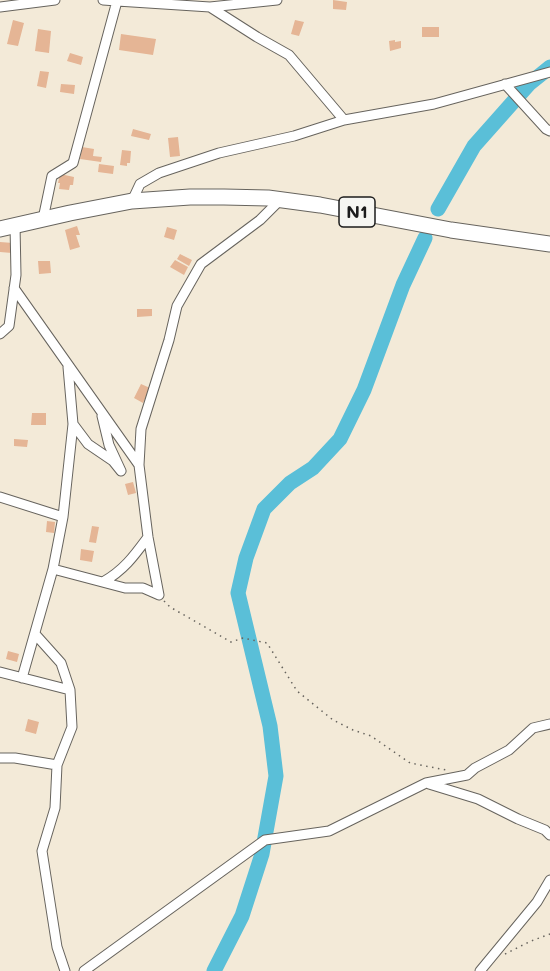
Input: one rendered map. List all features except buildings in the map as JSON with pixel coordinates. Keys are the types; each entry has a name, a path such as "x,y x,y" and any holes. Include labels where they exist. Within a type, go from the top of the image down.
{"main road":[{"name":"N1","path":"8,227 132,201 190,197 267,198 320,205 451,230 550,244"}],"street":[{"path":"0,7 55,0"},
{"path":"103,0 210,7 277,0"},
{"path":"43,219 52,176 73,163 111,0"},
{"path":"210,7 290,55 344,120"},
{"path":"132,201 140,184 159,173 219,153 294,136 344,120 434,104 550,72"},
{"path":"506,84 550,131"},
{"path":"159,595 148,537 139,465 141,429 169,340 177,306 201,264 260,220 280,200"},
{"path":"0,334 9,326 16,275 8,227"},
{"path":"14,288 139,465"},
{"path":"22,678 53,569 63,517 73,424 68,365"},
{"path":"73,424 88,444 113,461 121,471 109,445 101,411"},
{"path":"0,497 63,517"},
{"path":"103,582 126,566 148,537"},
{"path":"53,569 125,588 143,588 159,595"},
{"path":"35,633 61,663 69,690 72,727 57,765 55,808 42,851 57,947 65,971"},
{"path":"0,672 69,690"},
{"path":"84,971 265,840 328,831 426,783 467,775 475,768 509,750 533,728 550,724"},
{"path":"0,758 15,758 57,765"},
{"path":"426,783 478,799 545,830 550,835"},
{"path":"480,971 537,902 550,880"}],"path":[{"path":"159,595 170,607 231,642 243,638 267,644 297,691 333,720 371,736 410,762 444,770"},
{"path":"504,955 550,934"}],"waterway":[{"path":"438,209 474,146 529,84 550,67"},
{"path":"214,971 242,916 262,854 276,776 270,726 238,593 246,558 264,509 290,483 313,468 340,439 364,390 403,285 425,238"}]}
